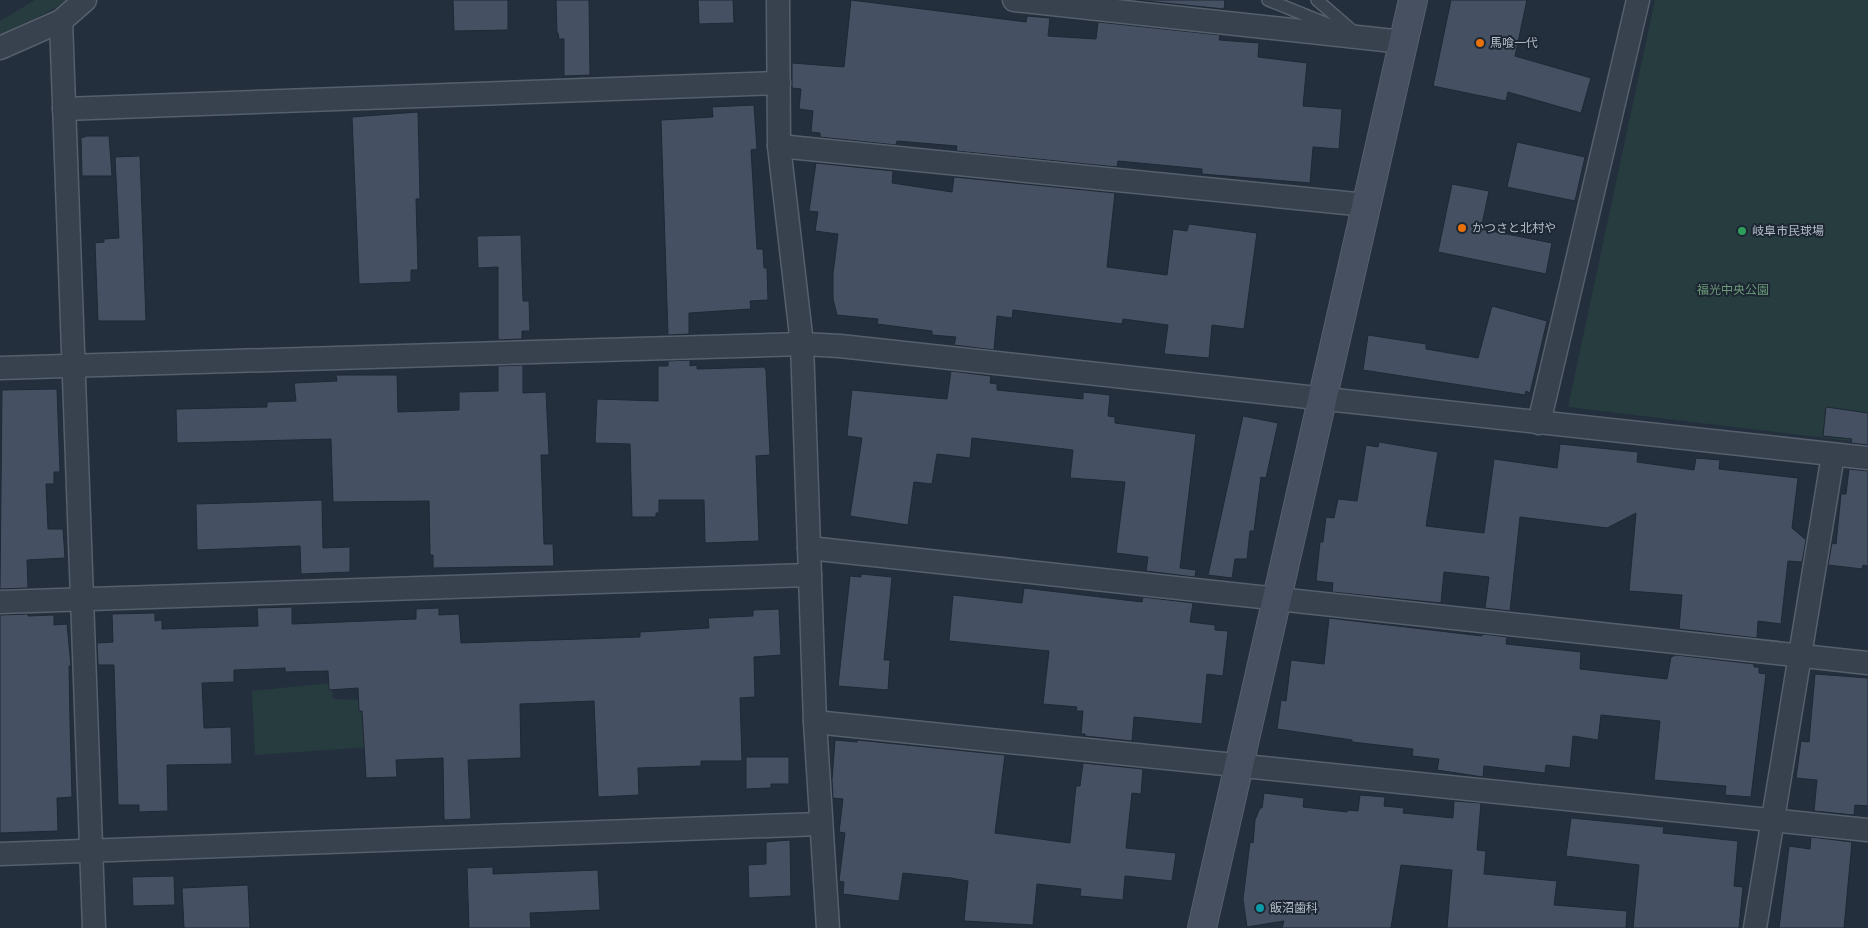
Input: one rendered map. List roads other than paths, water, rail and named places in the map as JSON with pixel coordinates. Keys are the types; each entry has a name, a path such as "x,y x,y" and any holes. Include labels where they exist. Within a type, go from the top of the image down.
{"street":[{"path":"0,48 61,21 85,0"},
{"path":"778,0 779,146 802,344 814,722 820,824 830,928"},
{"path":"1014,0 1403,42"},
{"path":"1202,928 1413,0"},
{"path":"1539,423 1638,0"},
{"path":"61,21 94,928"},
{"path":"64,109 779,83"},
{"path":"779,146 1366,205"},
{"path":"0,368 802,344 840,346 1868,458"},
{"path":"1755,928 1833,455"},
{"path":"809,548 1868,663"},
{"path":"0,602 810,575"},
{"path":"814,722 1868,830"},
{"path":"0,854 820,824"}],"lane":[{"path":"1268,0 1360,38"},
{"path":"1317,0 1360,38"}],"place":[{"name":"馬喰一代","path":"1480,43"},
{"name":"かつさと北村や","path":"1462,228"},
{"name":"岐阜市民球場","path":"1742,231"},
{"name":"飯沼歯科","path":"1260,908"}],"park label":[{"name":"福光中央公園","path":"1733,290"}]}
